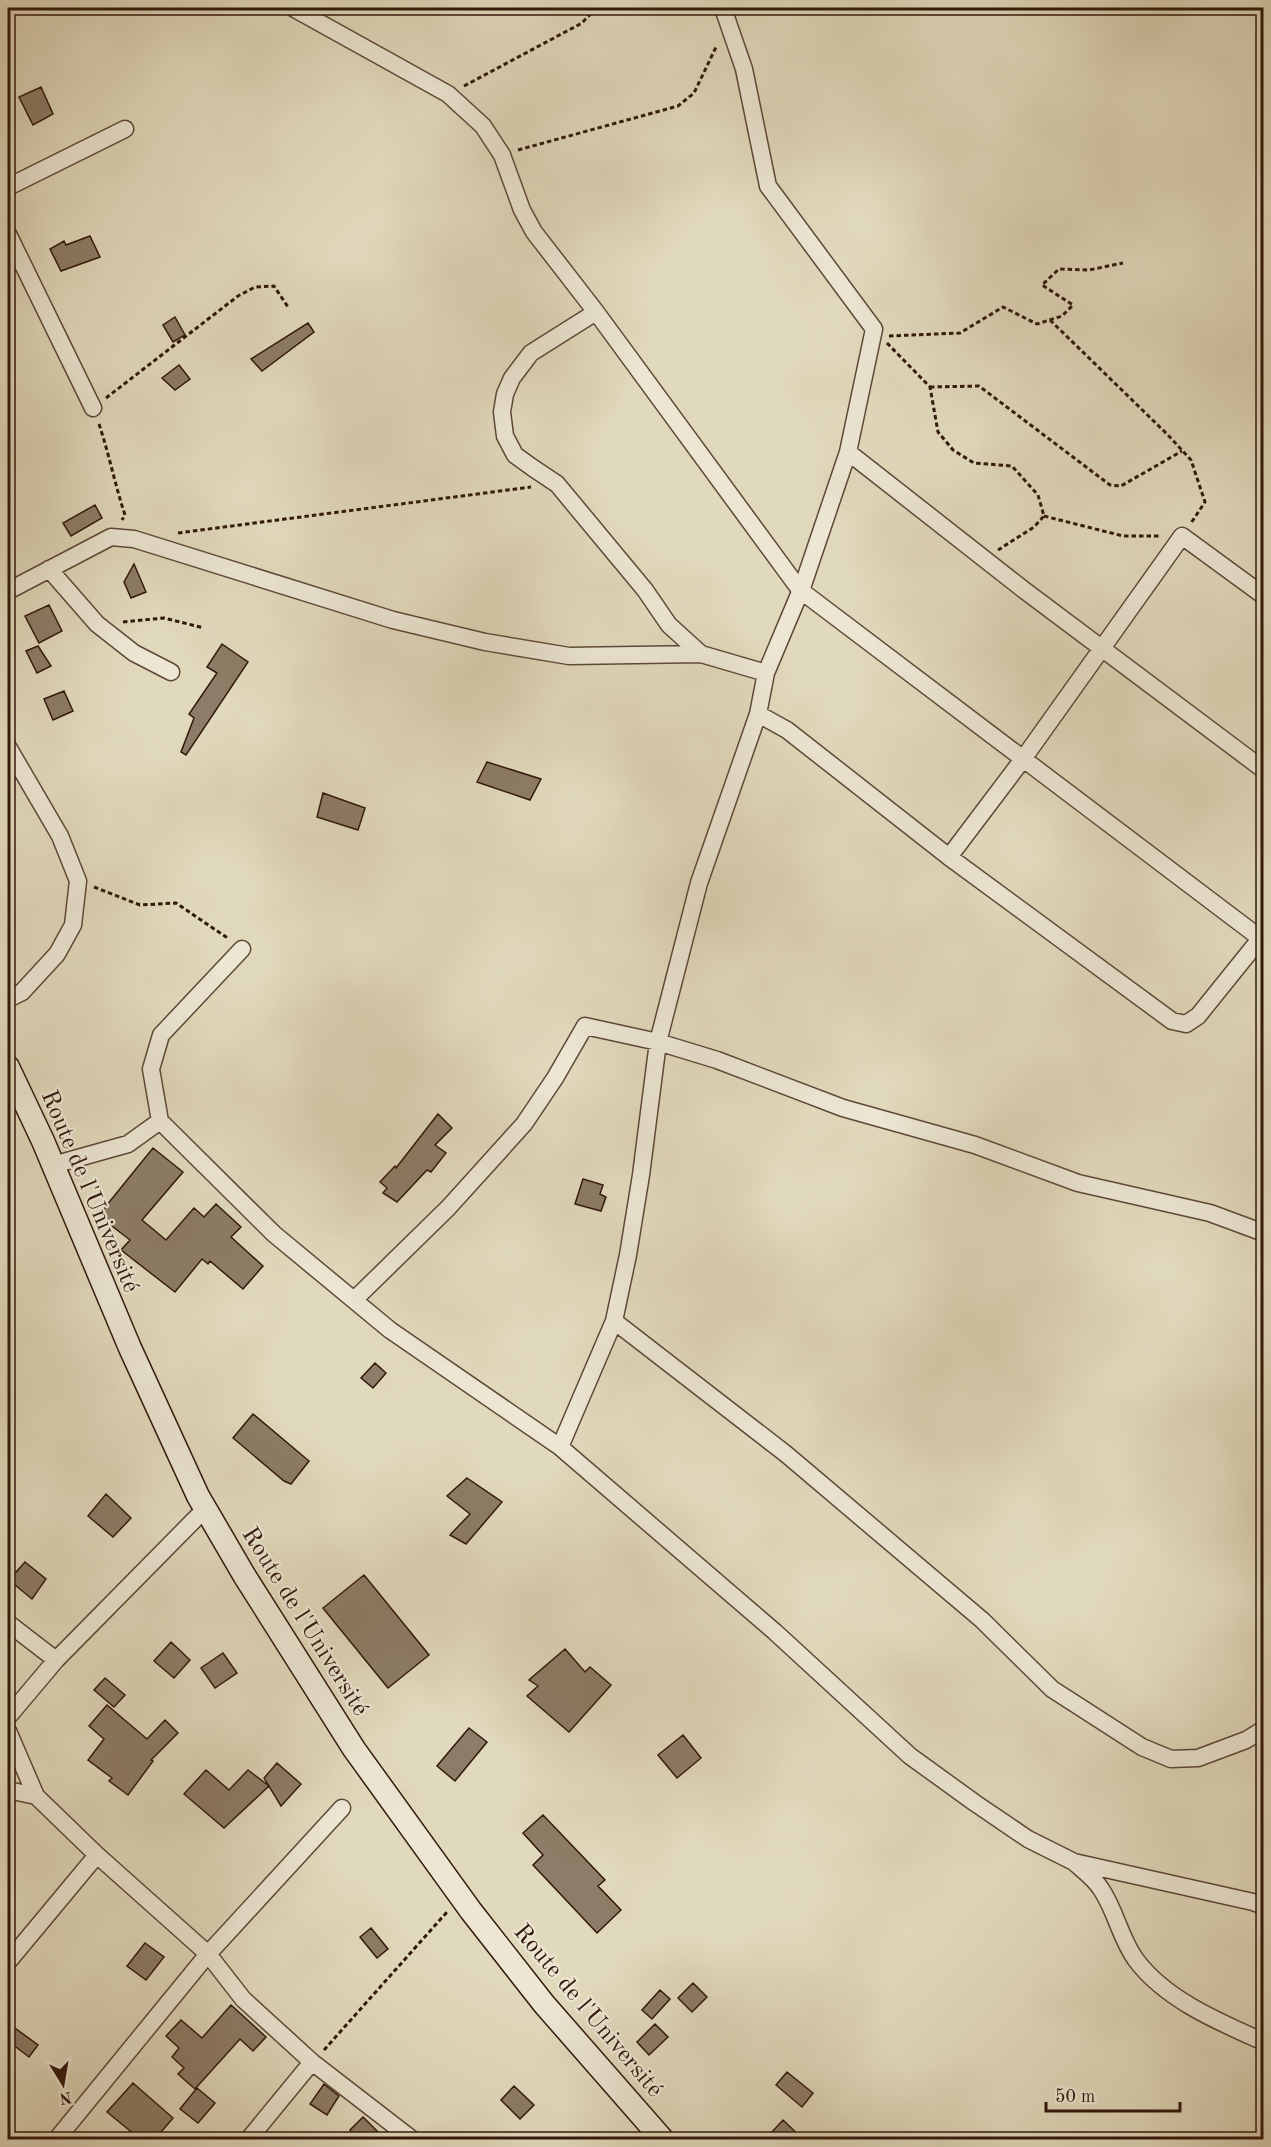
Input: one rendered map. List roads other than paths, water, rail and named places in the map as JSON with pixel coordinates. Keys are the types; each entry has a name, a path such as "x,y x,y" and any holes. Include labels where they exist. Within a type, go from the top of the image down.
{"street":[{"path":"293,8 448,94 483,126 502,155 522,210 534,232 596,312 800,590 1262,938 1198,1016 1186,1024 1172,1021 949,857 787,730 758,714"},
{"path":"560,1447 614,1320 628,1255 641,1175 658,1042 699,883 758,714 766,674 800,590 848,452 874,329 768,186 744,69 725,15"},
{"path":"8,187 125,129"},
{"path":"8,234 93,408"},
{"path":"596,312 531,353 512,378 505,394 502,412 505,436 515,455 557,484 645,590 669,625 701,654"},
{"path":"848,452 1024,590 1079,629 1263,770"},
{"path":"949,857 1023,759 1182,536 1263,596"},
{"path":"8,591 111,537 135,539 393,620 485,642 569,656 701,654 766,674"},
{"path":"49,569 97,624 134,653 171,672"},
{"path":"8,747 60,836 78,881 73,925 57,954 22,992 8,999"},
{"path":"242,949 161,1035 151,1069 160,1121 274,1234 390,1330 560,1447 766,1625 910,1756 975,1803 1028,1839 1074,1862 1254,1902 1263,1906"},
{"path":"354,1300 448,1208 524,1124 555,1078 585,1026 658,1042 717,1060 843,1108 975,1145 1078,1183 1210,1213 1263,1233"},
{"name":"Route de l'Université","path":"8,1067 53,1164 130,1348 205,1509 244,1575 354,1749 461,1897 544,2004 663,2139"},
{"path":"53,1164 128,1144 160,1121"},
{"path":"614,1320 786,1454 982,1620 1052,1689 1142,1747 1171,1759 1198,1758 1246,1740 1263,1729"},
{"path":"8,1717 56,1660 205,1509"},
{"path":"8,1623 56,1660"},
{"path":"8,1731 36,1796 97,1855 208,1954 243,1999 312,2062 413,2139"},
{"path":"8,1790 36,1796"},
{"path":"56,2139 208,1954 342,1808"},
{"path":"8,1962 97,1855"},
{"path":"1074,1862 1100,1887 1135,1958 1150,1976 1215,2020 1263,2042"},
{"path":"248,2139 312,2062"}]}
